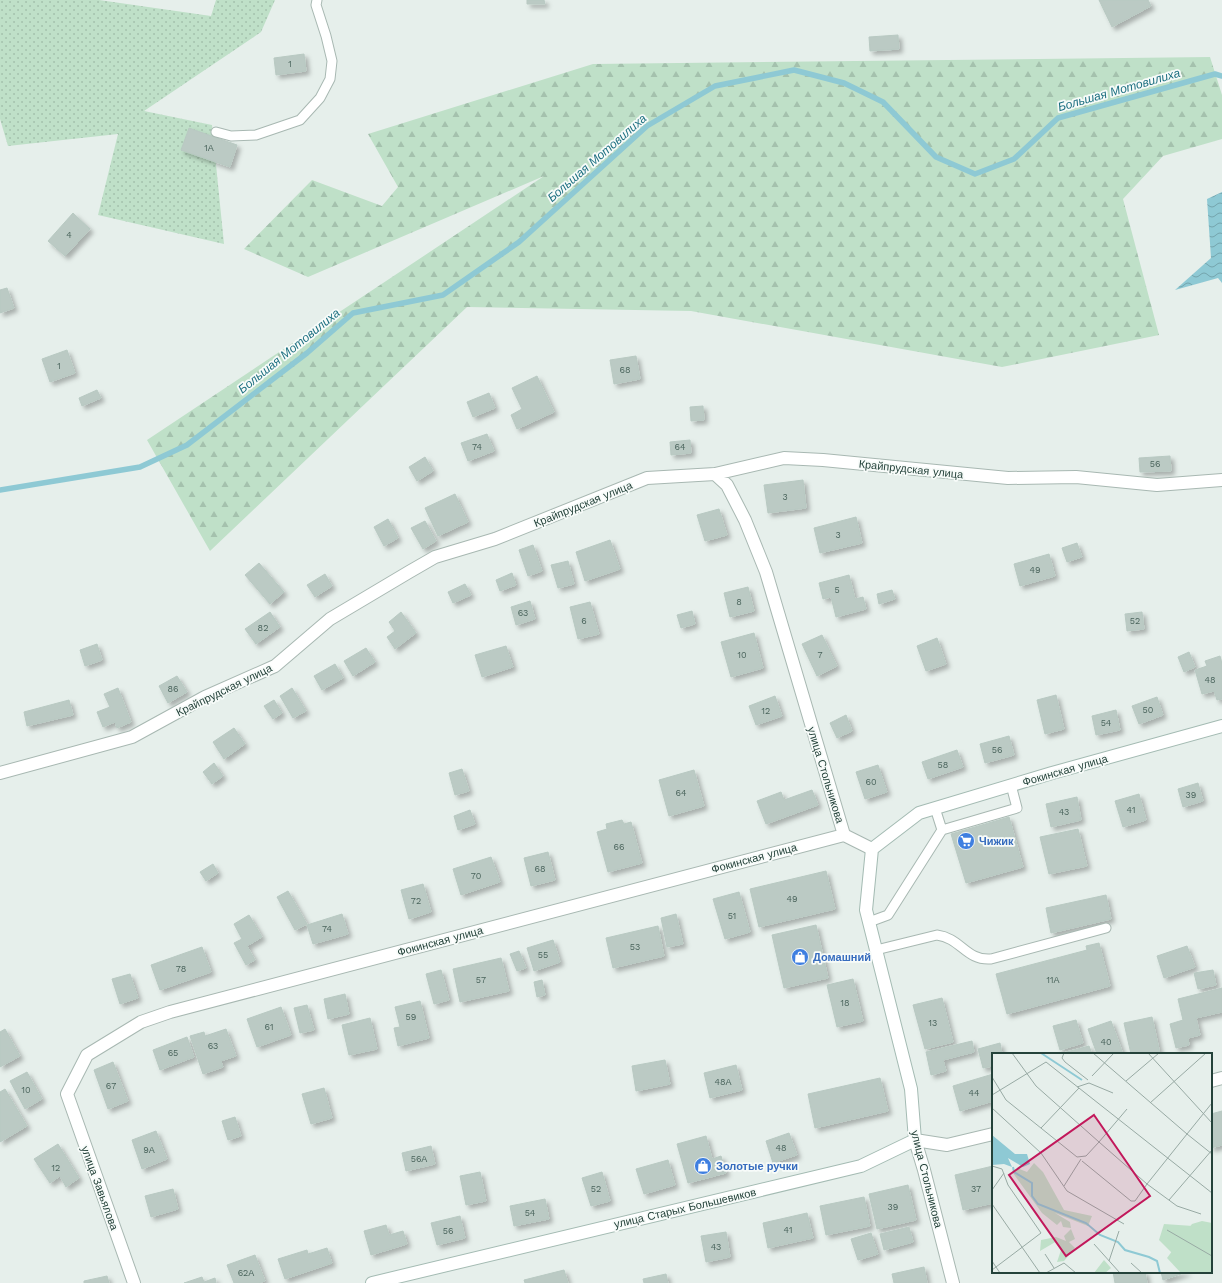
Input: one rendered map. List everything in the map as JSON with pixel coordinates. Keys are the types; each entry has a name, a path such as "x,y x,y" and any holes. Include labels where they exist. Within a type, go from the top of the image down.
{"street":[{"name":"Крайпрудская улица","path":"0,773 132,738 205,697 275,666 330,619 435,557 495,539 646,478 715,474 784,458 1008,478 1076,477 1157,484 1222,480"},
{"name":"улица Стольникова","path":"715,474 727,485 745,520 766,572 844,835 872,849 866,910 911,1089 915,1140 954,1283"},
{"name":"Фокинская улица","path":"872,849 919,813 1222,726"},
{"name":"Фокинская улица","path":"67,1094 87,1055 141,1022 170,1012 844,835"},
{"path":"1212,1081 1222,1078"},
{"name":"улица Завьялова","path":"67,1094 134,1283"},
{"path":"915,1140 947,1145 992,1134"},
{"name":"улица Старых Большевиков","path":"372,1283 861,1166 915,1140"}],"lane":[{"path":"216,132 231,136 256,135 300,120 320,98 330,80 332,61 316,5 317,0"},
{"path":"869,922 888,915 942,830 1017,808 1011,786"},
{"path":"935,808 942,830"},
{"path":"876,950 937,935 952,939 977,958 983,959 1106,928"}],"green space":[{"path":"0,0 99,0 211,16 216,0 275,0 261,32 144,111 212,125 224,244 98,215 118,134 8,146 0,119"},
{"path":"1210,57 1222,95 1222,139 1163,156 1123,199 1159,335 1002,367 691,311 467,307 210,551 147,440 544,176 308,277 244,249 312,180 382,206 398,187 368,134 593,64"}],"water":[{"path":"1222,192 1222,283 1218,278 1175,290 1211,258 1207,199"}],"building":[{"path":"527,0 544,0 545,4 527,4"},
{"path":"1099,0 1148,0 1151,6 1112,27"},
{"path":"898,35 899,49 870,51 869,37"},
{"path":"304,54 306,71 276,75 274,58"},
{"path":"189,128 237,145 230,167 181,150"},
{"path":"73,213 90,229 65,256 48,241"},
{"path":"7,288 14,308 0,313 0,290"},
{"path":"67,350 75,373 50,382 42,359"},
{"path":"636,356 640,379 614,384 610,360"},
{"path":"537,376 554,412 517,429 511,415 522,409 512,388"},
{"path":"97,390 101,398 82,406 79,398"},
{"path":"489,393 495,408 473,417 467,402"},
{"path":"703,406 704,420 691,421 690,407"},
{"path":"487,434 494,451 468,461 461,443"},
{"path":"690,440 691,453 671,455 670,442"},
{"path":"1170,456 1171,471 1140,472 1139,458"},
{"path":"425,457 433,471 417,481 409,467"},
{"path":"803,480 806,508 768,513 764,485"},
{"path":"455,494 468,522 438,536 425,508"},
{"path":"719,509 727,535 705,541 697,515"},
{"path":"856,517 862,543 820,553 814,528"},
{"path":"388,519 398,538 384,546 374,527"},
{"path":"425,521 436,541 423,549 411,528"},
{"path":"610,540 620,569 585,581 576,552"},
{"path":"1077,543 1082,557 1067,562 1062,548"},
{"path":"533,545 542,571 528,576 519,550"},
{"path":"1049,554 1055,576 1020,586 1014,564"},
{"path":"568,561 574,584 558,588 551,565"},
{"path":"259,563 284,592 270,604 245,575"},
{"path":"512,573 516,585 500,591 496,580"},
{"path":"325,574 332,586 315,597 307,585"},
{"path":"849,575 855,599 863,597 866,609 836,617 831,597 823,599 819,583"},
{"path":"465,584 471,595 453,603 448,592"},
{"path":"748,587 754,611 730,617 724,593"},
{"path":"892,590 895,599 879,604 877,594"},
{"path":"530,601 535,619 516,625 511,607"},
{"path":"590,602 599,634 578,639 570,607"},
{"path":"692,611 695,624 681,628 677,615"},
{"path":"270,612 280,627 256,644 245,629"},
{"path":"401,612 416,633 395,649 387,637 395,631 389,622"},
{"path":"1142,612 1144,629 1127,631 1125,614"},
{"path":"754,633 763,668 731,677 721,642"},
{"path":"822,635 837,666 817,676 802,644"},
{"path":"937,638 946,664 926,671 917,646"},
{"path":"97,644 102,660 85,666 80,650"},
{"path":"506,646 513,667 482,677 475,655"},
{"path":"366,648 375,662 353,676 344,661"},
{"path":"1189,652 1195,667 1184,672 1178,657"},
{"path":"1220,656 1222,664 1222,699 1217,700 1214,691 1202,694 1195,670 1207,666 1205,661"},
{"path":"335,664 343,678 322,690 314,676"},
{"path":"177,676 187,692 168,703 159,686"},
{"path":"118,688 131,722 117,728 115,722 103,727 97,712 110,707 104,694"},
{"path":"292,688 306,711 293,718 280,696"},
{"path":"1056,695 1064,729 1045,734 1037,700"},
{"path":"775,696 782,716 756,725 749,706"},
{"path":"1157,697 1163,715 1139,724 1132,706"},
{"path":"69,700 73,715 27,726 24,712"},
{"path":"274,700 282,713 273,719 264,706"},
{"path":"1116,710 1120,730 1096,735 1092,716"},
{"path":"846,715 852,731 837,738 830,723"},
{"path":"234,728 245,744 224,759 213,742"},
{"path":"1009,736 1014,755 985,763 980,744"},
{"path":"957,750 963,767 928,779 922,762"},
{"path":"214,763 223,776 212,784 203,772"},
{"path":"878,765 887,792 865,799 856,772"},
{"path":"462,769 469,791 455,795 449,773"},
{"path":"694,770 704,806 669,816 659,780"},
{"path":"1198,783 1203,801 1183,807 1178,789"},
{"path":"812,790 818,805 766,824 757,801 781,792 784,800"},
{"path":"1139,794 1146,820 1123,827 1115,801"},
{"path":"1077,797 1081,820 1051,827 1046,804"},
{"path":"470,810 475,824 458,830 454,816"},
{"path":"1009,817 1023,867 966,883 951,834"},
{"path":"622,820 624,824 631,822 642,863 608,872 597,832 607,829 606,824"},
{"path":"1078,829 1087,866 1049,874 1040,837"},
{"path":"548,852 555,880 531,886 524,858"},
{"path":"491,857 500,882 461,895 453,869"},
{"path":"213,864 218,873 206,881 200,872"},
{"path":"826,871 835,909 759,927 750,889"},
{"path":"423,884 431,912 409,919 401,890"},
{"path":"288,891 307,924 295,930 277,897"},
{"path":"739,892 750,932 725,939 713,899"},
{"path":"1106,895 1111,919 1051,933 1046,908"},
{"path":"342,914 348,934 313,944 307,925"},
{"path":"676,914 683,944 667,947 661,918"},
{"path":"249,915 262,937 247,946 255,960 246,965 234,943 242,939 234,924"},
{"name":"Домашний","path":"816,925 828,978 784,988 772,935"},
{"path":"658,926 664,956 613,968 606,938"},
{"path":"553,940 560,962 534,971 527,948"},
{"path":"1099,943 1110,986 1007,1014 996,974 1087,950 1086,946"},
{"path":"1187,946 1195,967 1164,978 1157,956"},
{"path":"202,947 211,972 160,990 151,965"},
{"path":"519,951 526,968 517,971 510,954"},
{"path":"501,958 509,991 460,1002 453,969"},
{"path":"441,970 449,1000 434,1004 426,974"},
{"path":"1213,970 1216,985 1198,989 1194,973"},
{"path":"130,974 138,998 120,1004 112,979"},
{"path":"853,979 863,1021 837,1027 827,985"},
{"path":"542,980 545,995 537,997 534,982"},
{"path":"1222,988 1222,1012 1196,1018 1200,1035 1188,1038 1189,1045 1176,1048 1170,1024 1183,1020 1178,999"},
{"path":"345,994 349,1014 328,1019 324,999"},
{"path":"942,998 953,1042 925,1049 913,1005"},
{"path":"420,1001 429,1038 398,1046 394,1028 400,1027 395,1007"},
{"path":"307,1005 314,1030 300,1033 294,1008"},
{"path":"281,1007 291,1035 257,1047 247,1019"},
{"path":"1152,1017 1160,1053 1131,1053 1124,1023"},
{"path":"370,1018 377,1049 349,1055 342,1025"},
{"path":"1076,1020 1083,1043 1060,1050 1053,1026"},
{"path":"1111,1021 1123,1053 1097,1053 1088,1029"},
{"path":"5,1029 20,1056 0,1067 0,1032"},
{"path":"226,1029 236,1056 221,1061 223,1067 203,1074 190,1036 204,1032 205,1036"},
{"path":"187,1037 194,1057 160,1070 153,1050"},
{"path":"972,1041 974,1052 943,1060 946,1071 931,1075 926,1052"},
{"path":"1000,1043 1002,1053 992,1053 992,1066 983,1068 978,1049"},
{"path":"1089,1046 1092,1053 1063,1053"},
{"path":"665,1060 670,1084 636,1091 632,1066"},
{"path":"113,1062 128,1101 108,1109 94,1070"},
{"path":"736,1065 742,1090 710,1098 704,1073"},
{"path":"27,1072 42,1099 25,1109 10,1081"},
{"path":"992,1074 992,1101 960,1111 953,1086"},
{"path":"880,1078 888,1111 815,1128 808,1094"},
{"path":"324,1088 332,1118 311,1124 302,1094"},
{"path":"5,1089 27,1126 0,1142 0,1092"},
{"path":"1222,1111 1222,1145 1212,1148 1212,1114"},
{"path":"235,1117 241,1136 228,1140 222,1121"},
{"path":"156,1131 167,1159 142,1169 132,1140"},
{"path":"789,1133 797,1155 773,1163 766,1141"},
{"name":"Золотые ручки","path":"706,1136 712,1159 721,1156 726,1173 688,1183 677,1144"},
{"path":"58,1144 79,1178 66,1187 60,1176 50,1183 34,1159"},
{"path":"431,1146 435,1164 406,1171 402,1153"},
{"path":"668,1160 675,1185 644,1194 636,1169"},
{"path":"992,1166 992,1203 963,1210 955,1175"},
{"path":"480,1172 486,1201 466,1205 460,1176"},
{"path":"602,1172 610,1201 591,1206 582,1178"},
{"path":"908,1185 916,1220 877,1229 869,1194"},
{"path":"173,1189 178,1209 151,1217 145,1196"},
{"path":"864,1197 870,1226 826,1235 820,1206"},
{"path":"545,1199 549,1219 514,1226 510,1206"},
{"path":"807,1213 813,1238 768,1248 763,1223"},
{"path":"460,1216 465,1238 437,1245 431,1223"},
{"path":"386,1225 389,1235 403,1231 407,1244 371,1255 364,1231"},
{"path":"909,1227 913,1242 884,1250 880,1234"},
{"path":"726,1232 730,1257 706,1262 701,1236"},
{"path":"871,1233 878,1254 858,1260 851,1239"},
{"path":"327,1248 332,1263 285,1279 278,1259 307,1250 308,1254"},
{"path":"255,1255 265,1281 258,1283 234,1283 227,1265"},
{"path":"924,1267 927,1283 894,1283 892,1274"},
{"path":"564,1270 568,1283 525,1283 524,1280"},
{"path":"1113,1273 1145,1273 1147,1283 1115,1283"},
{"path":"1161,1273 1184,1273 1163,1280"},
{"path":"666,1274 668,1283 644,1283 643,1279"},
{"path":"107,1276 109,1283 84,1283 84,1281"},
{"path":"202,1277 204,1282 215,1278 216,1283 184,1283"}],"waterway":[{"name":"Большая Мотовилиха","path":"0,490 140,467 187,445 307,353 353,313 443,295 519,242 647,126 715,86 794,70 844,83 883,102 936,157 975,174 1014,159 1058,118 1215,74 1222,76"}],"place":[{"name":"Чижик","path":"966,841"},
{"name":"Домашний","path":"800,957"},
{"name":"Золотые ручки","path":"703,1166"}]}
